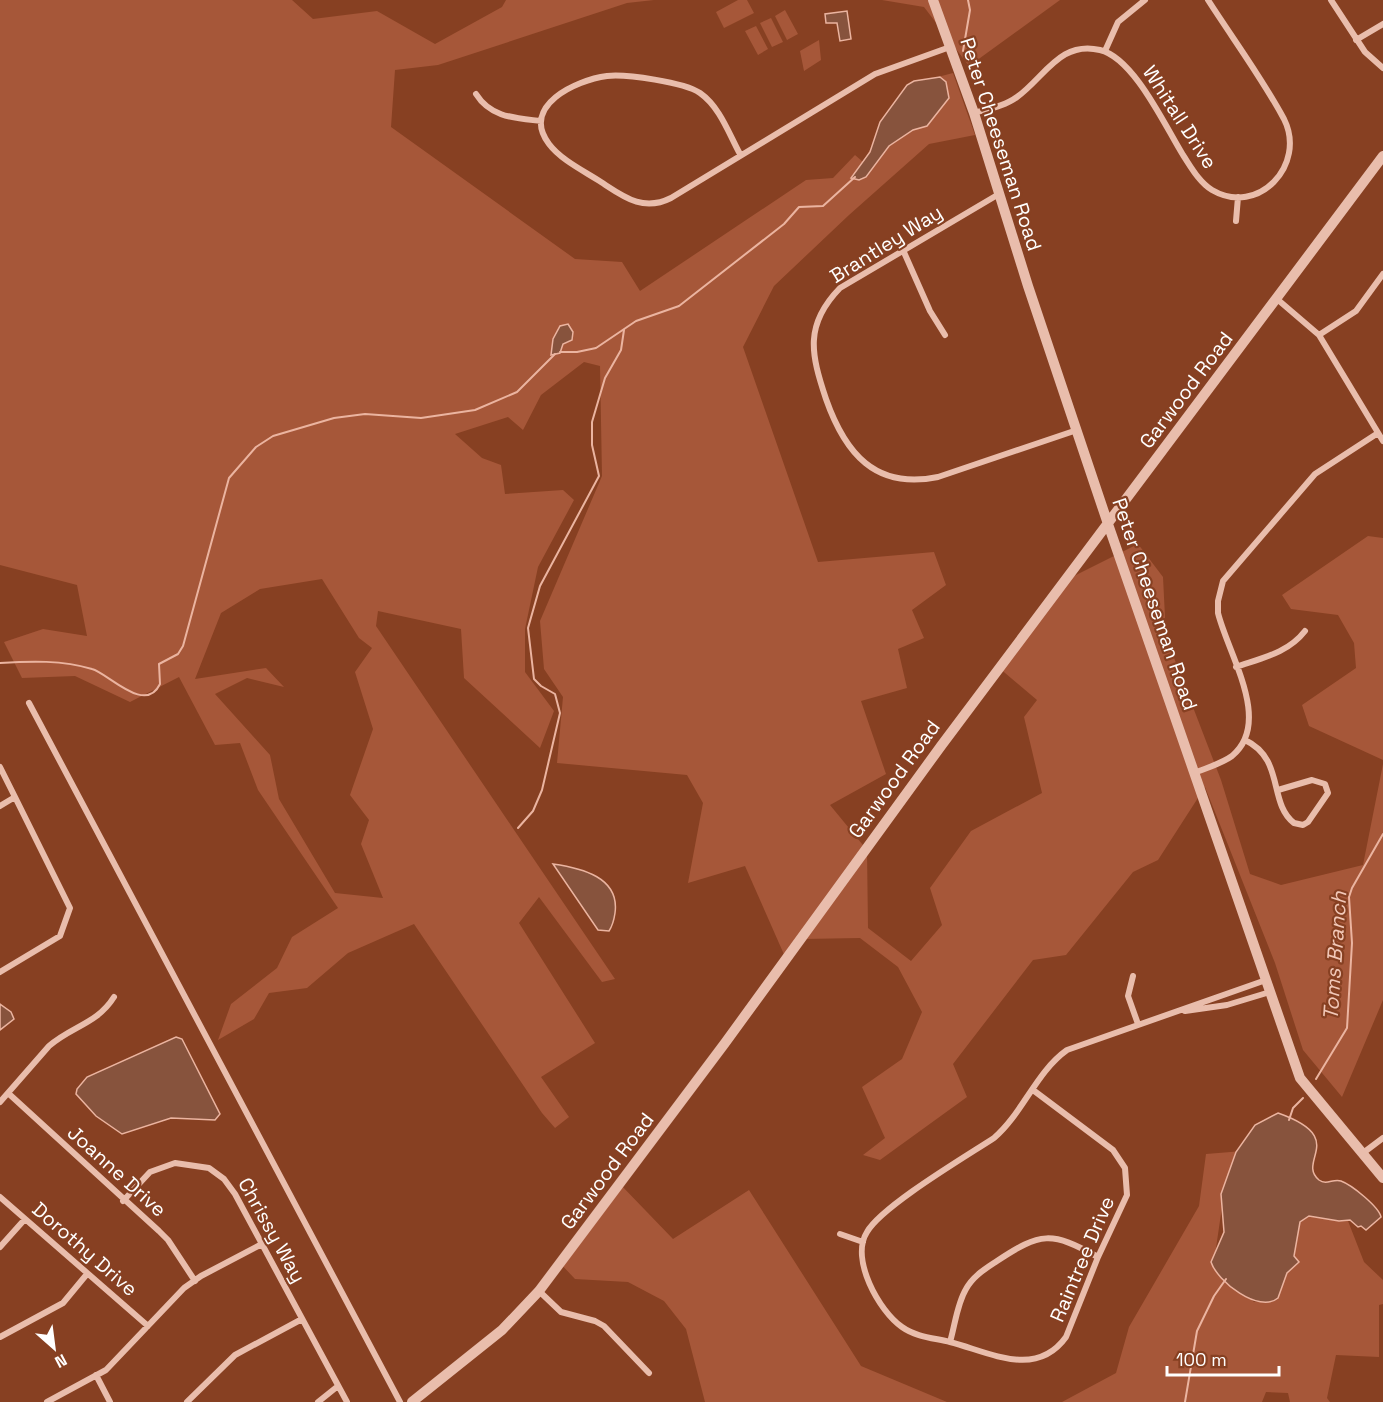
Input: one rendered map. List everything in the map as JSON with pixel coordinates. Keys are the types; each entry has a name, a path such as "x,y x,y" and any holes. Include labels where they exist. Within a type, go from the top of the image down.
{"street":[{"name":"Peter Cheeseman Road","path":"933,0 975,113 999,194 1108,525 1300,1078 1383,1178"},
{"path":"975,113 1013,100 1061,56 1083,49 1105,51 1118,22 1145,0"},
{"path":"1208,0 1279,112 1290,140 1288,161 1276,181 1263,191 1238,197 1236,221"},
{"path":"1331,0 1356,40 1369,57 1383,68"},
{"path":"1356,40 1383,24"},
{"path":"740,154 719,116 701,94 685,87 619,75 599,77 558,94 547,105 541,121 546,139 554,149 621,196 639,204 665,201 875,74 951,46"},
{"name":"Whitall Drive","path":"1105,51 1130,70 1202,182 1218,192 1238,197"},
{"path":"476,94 484,106 495,113 541,121"},
{"name":"Garwood Road","path":"412,1402 502,1330 539,1291 718,1052 941,746 1383,156"},
{"name":"Brantley Way","path":"999,194 840,288 823,309 814,330 816,366 838,431 856,456 873,469 886,475 922,480 1077,430"},
{"path":"903,250 930,311 945,335"},
{"path":"1319,334 1356,311 1383,274"},
{"path":"1276,299 1319,334 1383,441"},
{"path":"1194,773 1227,759 1245,740 1249,725 1249,710 1218,614 1219,597 1226,577 1315,474 1378,433"},
{"path":"1236,667 1283,651 1293,645 1305,631"},
{"path":"29,703 400,1402"},
{"path":"1245,740 1265,755 1286,814 1297,825 1308,822 1328,793 1325,784 1312,780 1278,790"},
{"path":"0,767 70,908 60,936 0,972"},
{"path":"0,806 15,797"},
{"path":"1133,976 1128,996 1138,1024"},
{"path":"840,1234 862,1242 872,1225 883,1214 994,1138 1053,1063 1067,1050 1266,980"},
{"path":"1166,1015 1227,1005 1270,992"},
{"path":"0,1102 49,1046 58,1038 96,1019 114,997"},
{"name":"Raintree Drive","path":"862,1242 860,1253 865,1274 894,1319 914,1334 1015,1360 1031,1360 1058,1348 1066,1337 1098,1257 1125,1202 1128,1188 1125,1168 1118,1155 1107,1144 1033,1090"},
{"name":"Joanne Drive","path":"8,1093 168,1240 195,1281"},
{"path":"1363,1153 1383,1138"},
{"name":"Chrissy Way","path":"123,1201 150,1172 160,1166 175,1163 209,1168 224,1179 262,1244 346,1402"},
{"name":"Dorothy Drive","path":"0,1197 148,1326"},
{"path":"0,1247 25,1219"},
{"path":"950,1342 962,1299 972,1280 1020,1246 1035,1239 1050,1237 1071,1242 1098,1257"},
{"path":"48,1402 106,1370 195,1281 262,1244"},
{"path":"0,1336 63,1303 87,1274"},
{"path":"539,1291 561,1312 595,1321 604,1326 649,1373"},
{"path":"187,1402 235,1355 302,1319"},
{"path":"96,1375 110,1402"},
{"path":"318,1402 338,1386"}],"shaded area":[{"path":"0,0 292,0 313,19 377,11 435,44 502,7 506,0 654,0 627,3 438,65 395,70 391,127 575,259 622,262 640,291 806,180 833,178 855,155 863,162 907,85 953,73 975,135 929,144 849,215 774,286 743,347 818,562 934,552 946,585 912,610 924,638 898,649 907,688 861,701 886,774 830,805 867,850 868,928 911,961 942,925 930,888 971,831 1042,793 1024,717 1037,700 998,667 1066,580 1138,544 1163,577 1166,637 1221,780 1250,874 1281,885 1363,865 1383,764 1383,1000 1342,1097 1303,1050 1275,963 1205,787 1158,860 1133,872 1066,955 1033,960 953,1064 967,1097 880,1160 863,1155 885,1138 862,1087 902,1059 922,1012 898,967 860,938 803,939 786,959 745,866 688,883 703,803 687,775 557,763 563,697 544,669 540,621 602,476 600,366 584,362 541,395 523,430 508,417 455,434 482,458 501,465 505,494 563,490 574,500 538,567 525,629 525,672 554,711 540,748 464,678 461,629 378,611 376,626 615,979 602,982 539,897 519,923 595,1043 541,1077 569,1117 555,1128 542,1113 414,924 348,953 307,988 269,993 254,1019 218,1040 231,1004 277,968 292,937 338,908 258,790 240,743 215,745 179,677 130,702 75,676 22,678 4,642 43,629 87,636 77,585 0,565","holes":["322,579 359,638 372,648 355,672 373,729 350,795 369,820 361,844 383,898 335,893 279,799 270,755 215,694 247,678 284,687 266,668 195,679 221,613 260,589"]},
{"path":"738,0 747,0 754,13 724,28 716,12"},
{"path":"882,0 1060,0 969,66 924,7"},
{"path":"785,10 798,34 787,40 775,16"},
{"path":"847,11 851,39 840,41 837,23 826,23 825,14"},
{"path":"771,18 783,42 772,47 760,23"},
{"path":"756,26 768,49 758,55 745,31"},
{"path":"819,40 821,60 804,71 800,51"},
{"path":"940,77 946,82 949,98 927,126 913,130 889,146 866,177 859,180 851,178 870,152 880,122 907,85 914,81"},
{"path":"568,324 573,332 572,340 563,344 560,353 551,355 553,339 560,326"},
{"path":"1368,536 1383,538 1383,760 1309,726 1302,705 1356,668 1354,643 1338,615 1291,609 1282,595"},
{"path":"553,864 586,872 605,883 615,901 614,918 609,931 598,930"},
{"path":"0,1004 11,1012 14,1019 0,1030"},
{"path":"176,1037 182,1039 220,1114 215,1120 171,1118 122,1134 96,1116 76,1094 77,1089 87,1077"},
{"path":"1278,1113 1299,1122 1311,1131 1316,1140 1314,1173 1319,1180 1325,1182 1338,1180 1346,1183 1370,1202 1381,1217 1366,1230 1350,1220 1339,1221 1309,1216 1300,1222 1294,1256 1299,1262 1287,1273 1278,1298 1270,1302 1260,1302 1250,1299 1230,1286 1221,1278 1211,1262 1224,1232 1221,1194 1236,1152 1255,1125"},
{"path":"1243,1151 1225,1187 1213,1268 1254,1302 1275,1301 1295,1226 1309,1216 1348,1221 1364,1262 1383,1280 1383,1304 1379,1305 1379,1357 1336,1355 1327,1398 1330,1402 1290,1402 1288,1393 1266,1392 1262,1402 1062,1402 1116,1373 1129,1327 1199,1206 1206,1154"},
{"path":"619,1183 673,1239 749,1190 861,1366 947,1402 705,1402 686,1329 664,1301 628,1282 575,1279 558,1261"}],"waterway":[{"path":"963,51 970,10 968,0"},
{"path":"560,352 577,352 596,348 636,321 679,306 784,224 799,207 823,206 855,177"},
{"path":"518,828 533,811 542,790 560,713 555,694 534,679 528,628 540,586 599,476 592,445 592,422 605,378 621,350 624,330"},
{"path":"0,663 46,662 81,666 99,672 136,694 145,695 153,692 160,684 159,664 178,654 183,646 229,478 256,447 273,436 334,418 365,414 421,418 475,410 517,392 555,354"},
{"name":"Toms Branch","path":"1316,1079 1347,1028 1352,943 1349,897 1383,834"},
{"name":"Toms Branch","path":"1289,1120 1293,1108 1303,1098"},
{"name":"Toms Branch","path":"1185,1402 1197,1331 1214,1296 1226,1279"}]}
